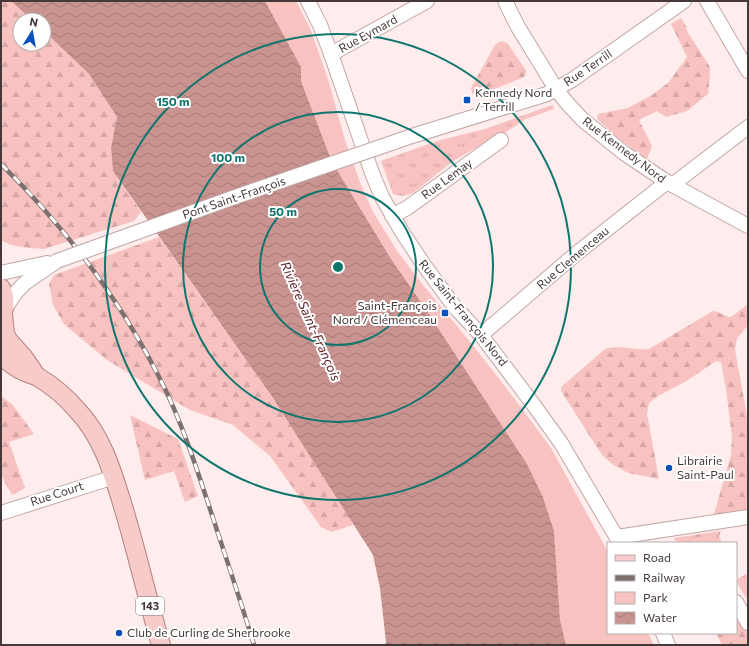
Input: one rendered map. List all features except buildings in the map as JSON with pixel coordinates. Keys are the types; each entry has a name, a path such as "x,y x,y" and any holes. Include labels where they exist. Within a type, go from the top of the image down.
{"main road":[{"name":"143","path":"1,288 4,300 3,314 5,334 8,340 37,376"},
{"name":"143","path":"1,356 20,370 37,376 67,399 85,420 105,452 114,477 161,645"}],"street":[{"name":"Rue Saint-François Nord","path":"308,1 320,25 331,54 369,166 392,216 424,265 454,306 481,335 561,443 618,540"},
{"name":"Rue Eymard","path":"331,54 427,1"},
{"name":"Rue Kennedy Nord","path":"505,1 518,27 556,89 567,103 593,128 624,153 669,184 748,226"},
{"name":"Rue Terrill","path":"412,136 537,97 556,89 572,80 684,1"},
{"path":"707,1 748,71"},
{"name":"Rue Clemenceau","path":"481,335 577,253 748,127"},
{"name":"Pont Saint-François","path":"57,261 232,198 412,136"},
{"name":"Rue Lemay","path":"392,216 407,208 501,140"},
{"path":"1,273 57,261"},
{"path":"3,314 16,292 25,283 57,261"},
{"name":"Rue Court","path":"1,513 114,477"},
{"path":"618,540 748,517"},
{"path":"737,604 748,623"}],"green space":[{"path":"1,1 11,1 23,12 12,12 12,52 52,52 52,39 89,74 117,117 111,148 113,171 141,212 134,221 44,249 11,245 1,240"},
{"path":"265,1 296,1 310,28 328,79 345,140 361,185 372,210 397,251 475,348 551,448 607,550 607,634 648,634 654,645 566,645 560,620 554,531 543,497 527,464 421,302 391,259 332,162 301,81 301,67"},
{"path":"681,18 687,31 710,67 708,94 687,111 666,117 657,111 639,120 652,146 647,159 617,137 597,119 598,114 628,108 652,95 669,82 687,57 671,24"},
{"path":"501,41 507,43 526,70 526,73 524,77 477,96 472,93 471,88 495,45"},
{"path":"553,105 554,109 526,119 506,132 453,161 413,193 403,196 393,194 381,161 437,141 485,129"},
{"path":"159,237 273,398 345,508 353,525 332,532 321,527 270,456 233,425 190,410 107,360 64,324 53,305 49,284 54,275"},
{"path":"748,304 748,325 737,338 735,350 748,421 748,512 717,517 714,514 731,455 732,437 721,362 716,361 685,382 658,396 649,403 647,414 659,479 628,473 612,464 602,455 561,391 561,387 605,349 621,347 649,349 713,311 731,317"},
{"path":"1,396 12,404 34,434 9,442 25,488 12,495 1,475"},
{"path":"130,415 178,439 198,496 185,502 174,471 145,480"},
{"path":"721,531 719,536 722,542 676,542 674,538"},
{"path":"748,573 748,601 737,583 737,579"},
{"path":"737,612 748,629 748,645 722,645 716,634 737,634"}],"water":[{"name":"Rivière Saint-François","path":"11,1 265,1 301,67 301,81 332,162 391,259 421,302 527,464 543,497 554,531 560,620 566,645 385,645 386,642 380,588 373,555 273,398 113,171 111,148 117,117 89,74 52,39 52,12 23,12"}],"railway":[{"path":"1,164 26,189 72,242 113,299 150,360 173,406 191,452 254,645"}],"place":[{"name":"Kennedy Nord / Terrill","path":"467,100"},
{"name":"Saint-François Nord / Clémenceau","path":"445,313"},
{"name":"Librairie Saint-Paul","path":"669,468"},
{"name":"Club de Curling de Sherbrooke","path":"119,633"}]}
